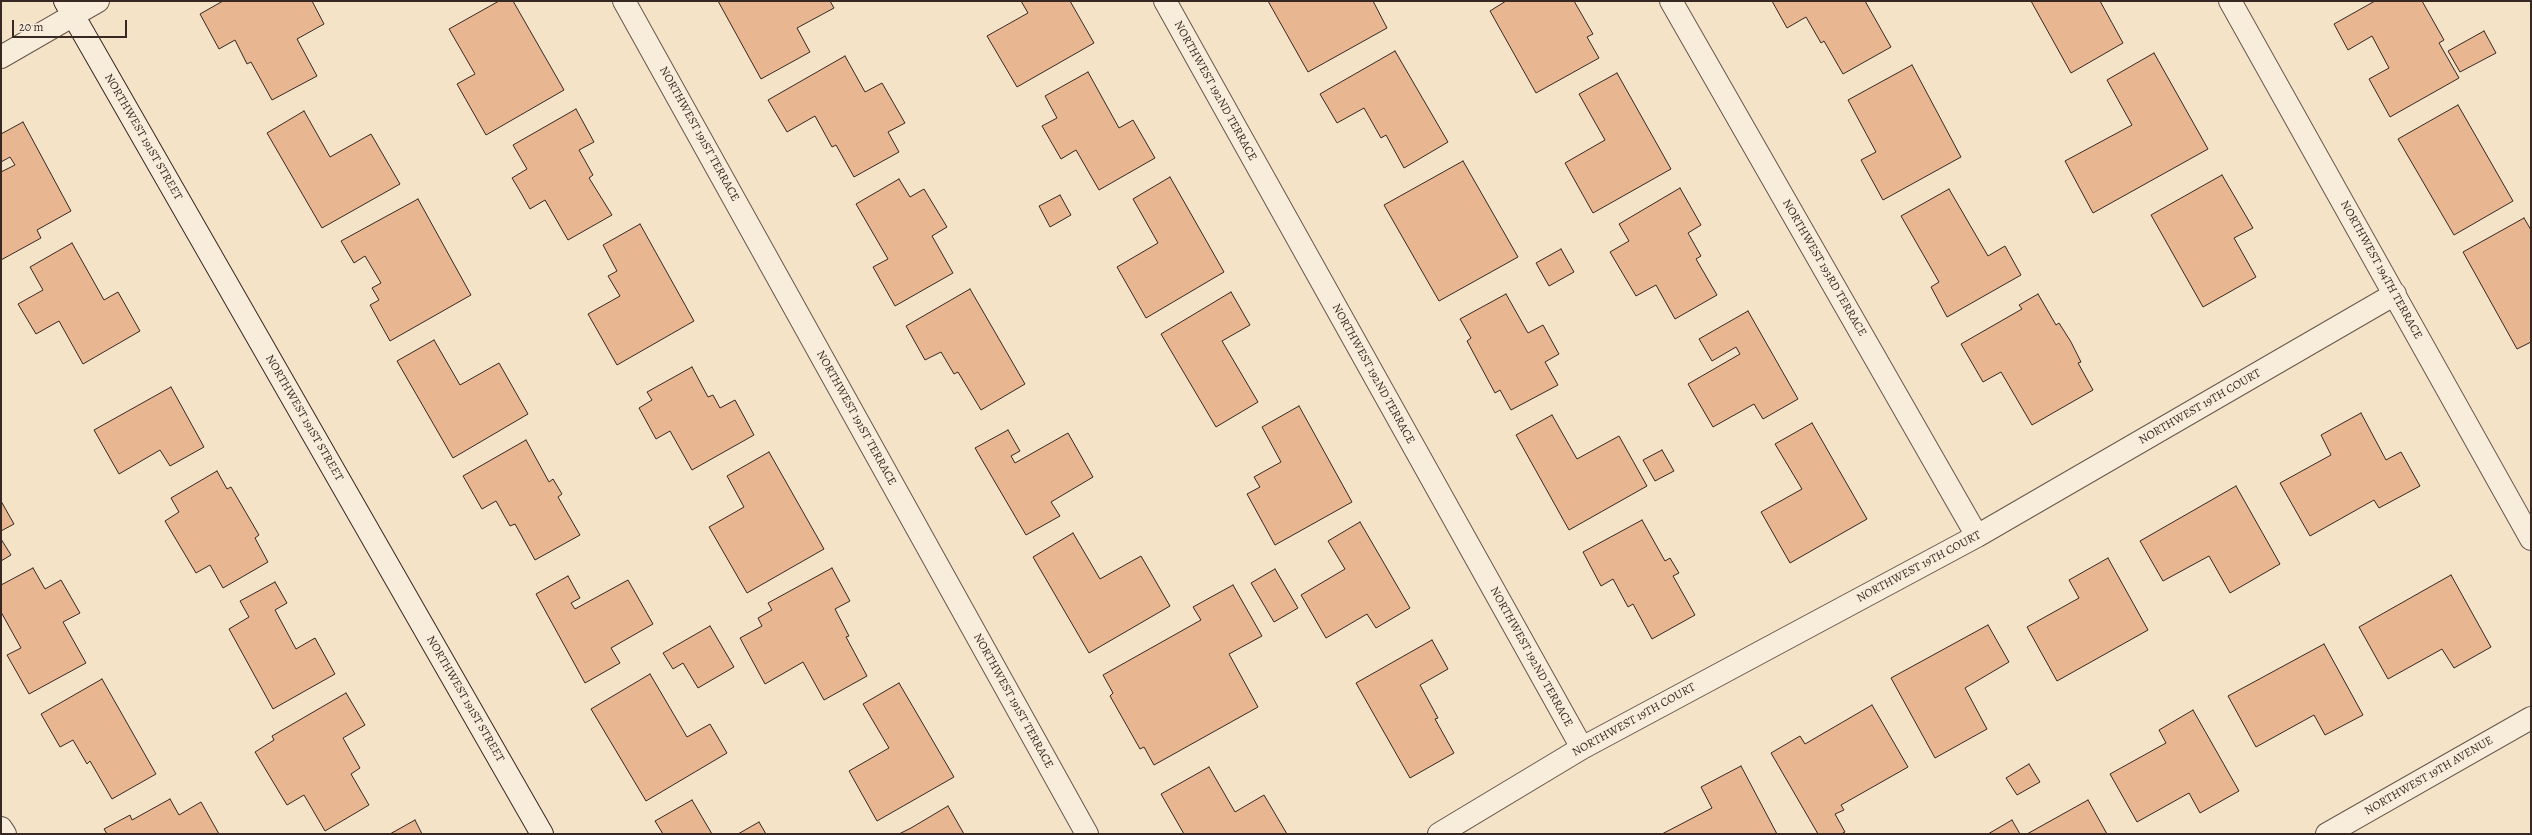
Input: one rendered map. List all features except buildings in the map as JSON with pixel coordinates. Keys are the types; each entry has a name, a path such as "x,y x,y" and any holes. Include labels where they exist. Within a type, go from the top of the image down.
{"street":[{"path":"1,57 69,8 98,1"},
{"name":"NORTHWEST 191ST TERRACE","path":"624,1 1088,834"},
{"name":"NORTHWEST 192ND TERRACE","path":"1165,1 1582,748"},
{"name":"NORTHWEST 193RD TERRACE","path":"1671,1 1977,536"},
{"name":"NORTHWEST 194TH TERRACE","path":"2230,1 2531,539"},
{"name":"NORTHWEST 191ST STREET","path":"69,8 542,834"},
{"name":"NORTHWEST 19TH COURT","path":"1439,834 1582,748 1977,536 2395,294"},
{"name":"NORTHWEST 19TH AVENUE","path":"2327,834 2531,718"},
{"path":"1,828 5,834"}]}
